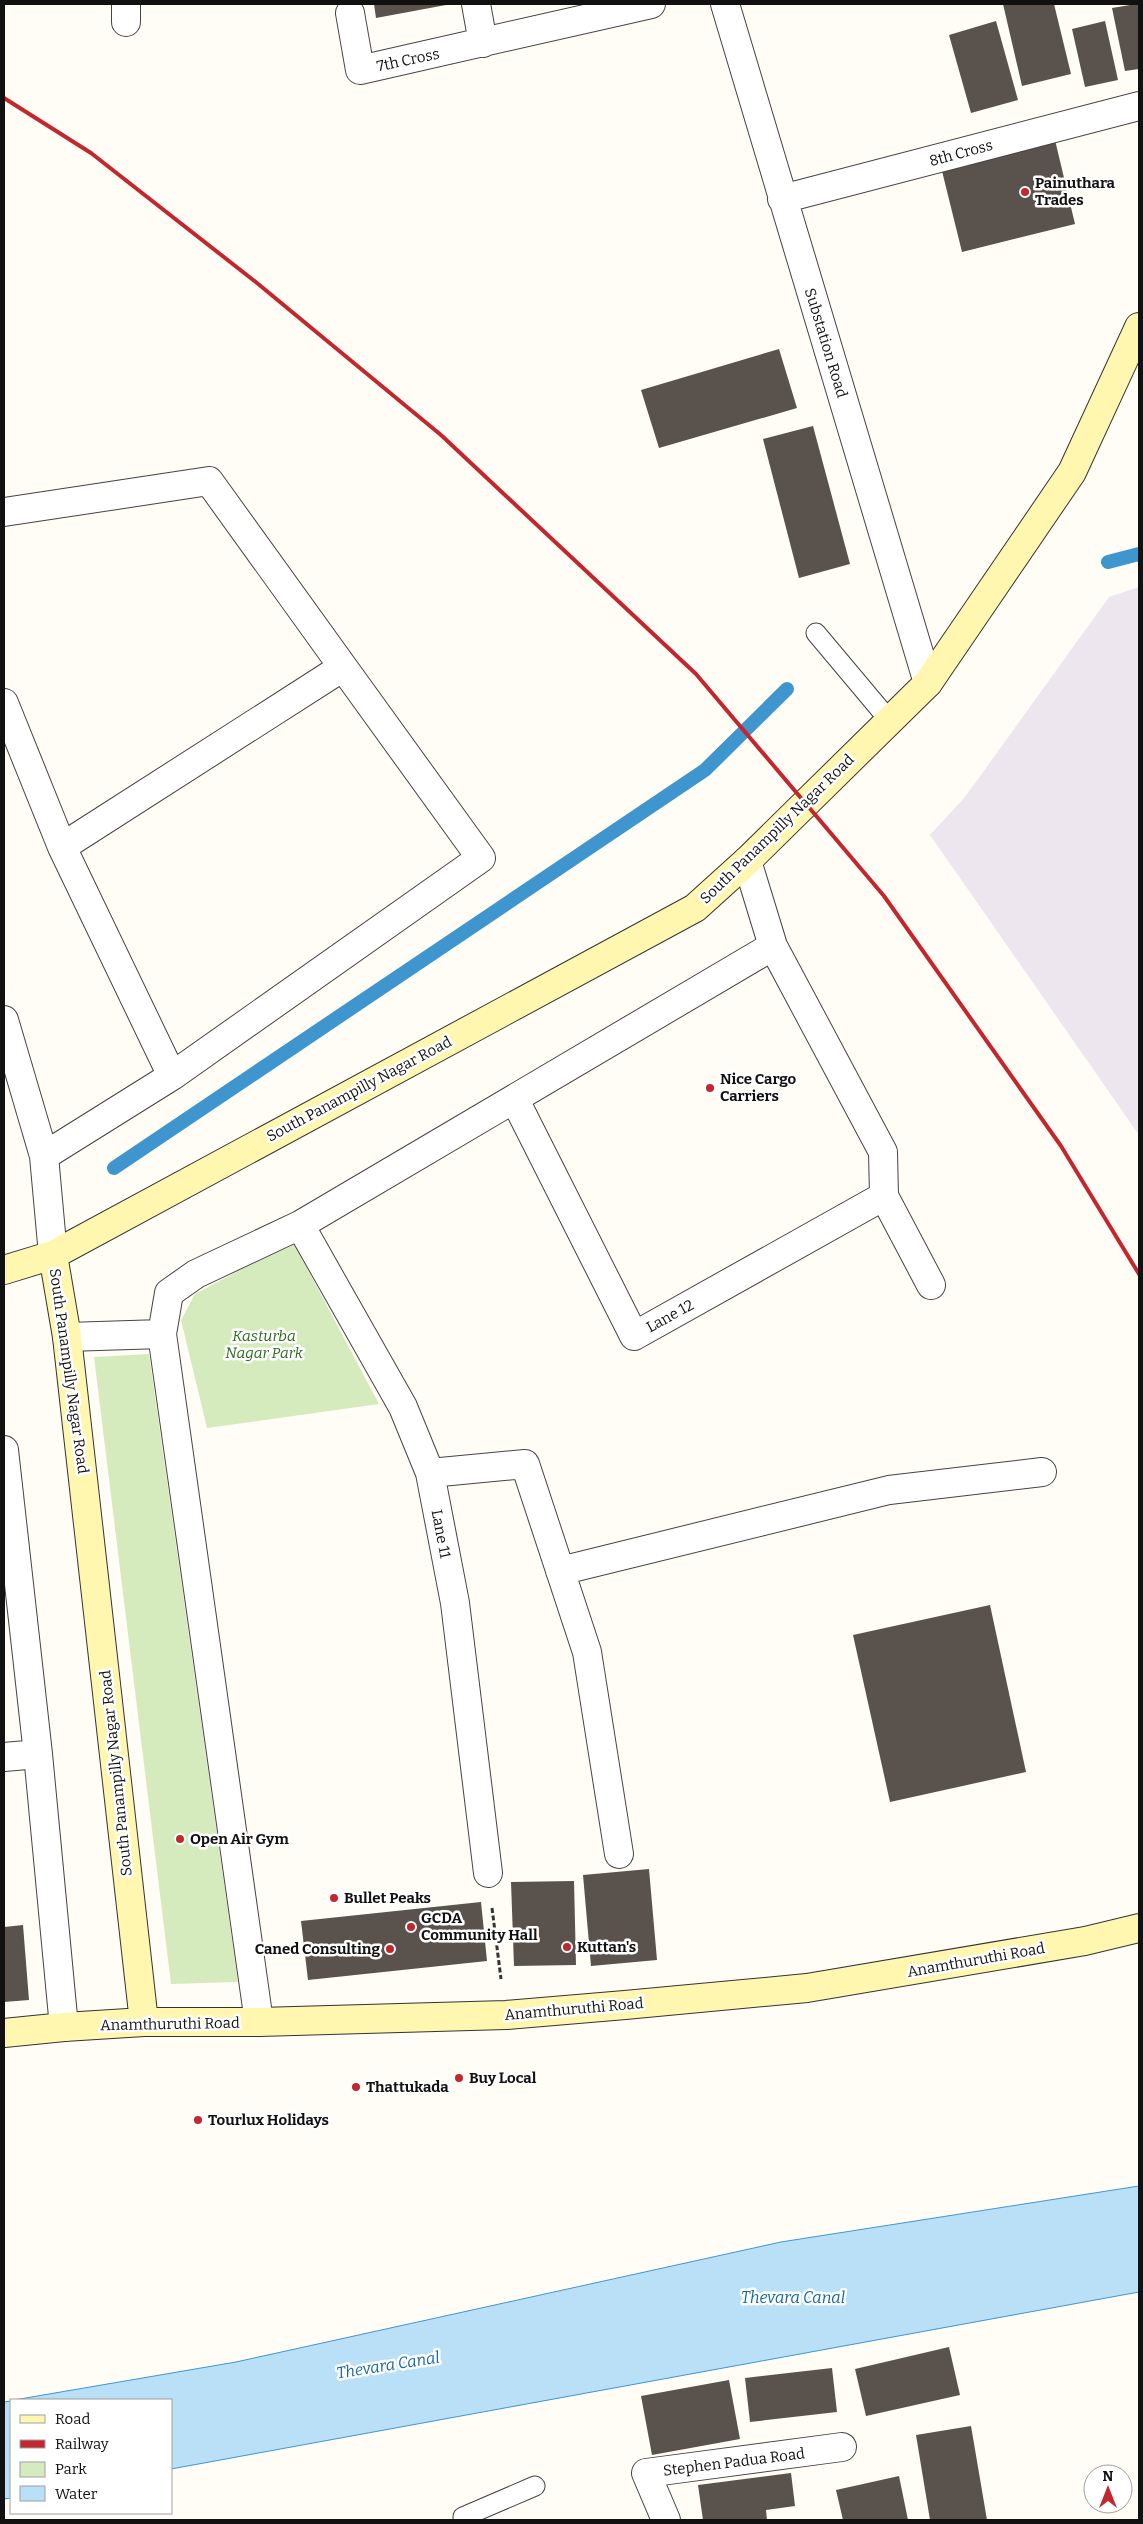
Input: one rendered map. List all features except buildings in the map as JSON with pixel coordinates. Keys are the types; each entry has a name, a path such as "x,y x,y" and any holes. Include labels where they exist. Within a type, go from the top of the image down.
{"street":[{"path":"476,4 483,44"},
{"name":"7th Cross","path":"350,13 360,70 483,44 651,4"},
{"name":"Substation Road","path":"725,4 928,683"},
{"name":"8th Cross","path":"782,199 1139,106"},
{"name":"South Panampilly Nagar Road","path":"144,2022 67,1337 53,1255 695,908 747,861 928,683 1072,472 1139,327"},
{"path":"4,512 209,481 481,858 172,1076 44,1156"},
{"path":"62,848 343,666"},
{"path":"4,703 62,848 172,1076"},
{"path":"747,861 773,946 883,1152 884,1196 931,1285"},
{"path":"259,2022 162,1334 169,1293 196,1274 300,1225 515,1100 773,946"},
{"path":"4,1020 44,1156 53,1255 4,1270"},
{"name":"Lane 12","path":"515,1100 634,1336 884,1196"},
{"name":"Lane 11","path":"300,1225 404,1406 430,1474 454,1603 488,1873"},
{"path":"67,1337 162,1334"},
{"path":"4,1450 8,1522 38,1754 64,2027"},
{"path":"430,1474 524,1464 587,1652 619,1854"},
{"path":"560,1570 889,1490 1042,1472"},
{"path":"4,1756 38,1754"},
{"name":"Anamthuruthi Road","path":"4,2033 144,2022 259,2022 506,2015 808,1988 1076,1942 1139,1928"},
{"name":"Stephen Padua Road","path":"666,2520 646,2473 842,2447"}],"lane":[{"path":"816,633 889,720"},
{"path":"463,2520 462,2517 535,2486"}],"path":[{"path":"488,1873 506,2015"}],"shaded area":[{"path":"1139,587 1139,1135 930,835 965,797 1109,597"}],"green space":[{"name":"Kasturba Nagar Park","path":"293,1242 379,1404 207,1428 181,1320 195,1294"},
{"path":"149,1354 238,1982 171,1984 94,1357"}],"water":[{"name":"Thevara Canal","path":"1139,2186 1139,2292 172,2469 172,2399 20,2399 236,2362 781,2242"},
{"path":"10,2401 10,2498 4,2499 4,2402"}],"waterway":[{"path":"1108,562 1139,554"},
{"path":"114,1168 705,770 787,689"}],"railway":[{"path":"4,98 91,153 257,283 441,435 696,674 884,896 1061,1146 1139,1274"}],"place":[{"name":"Painuthara Trades","path":"1025,192"},
{"name":"Nice Cargo Carriers","path":"710,1088"},
{"name":"Open Air Gym","path":"180,1839"},
{"name":"Bullet Peaks","path":"334,1898"},
{"name":"GCDA Community Hall","path":"411,1927"},
{"name":"Kuttan's","path":"567,1947"},
{"name":"Caned Consulting","path":"390,1949"},
{"name":"Buy Local","path":"459,2078"},
{"name":"Thattukada","path":"356,2087"},
{"name":"Tourlux Holidays","path":"198,2120"}]}
